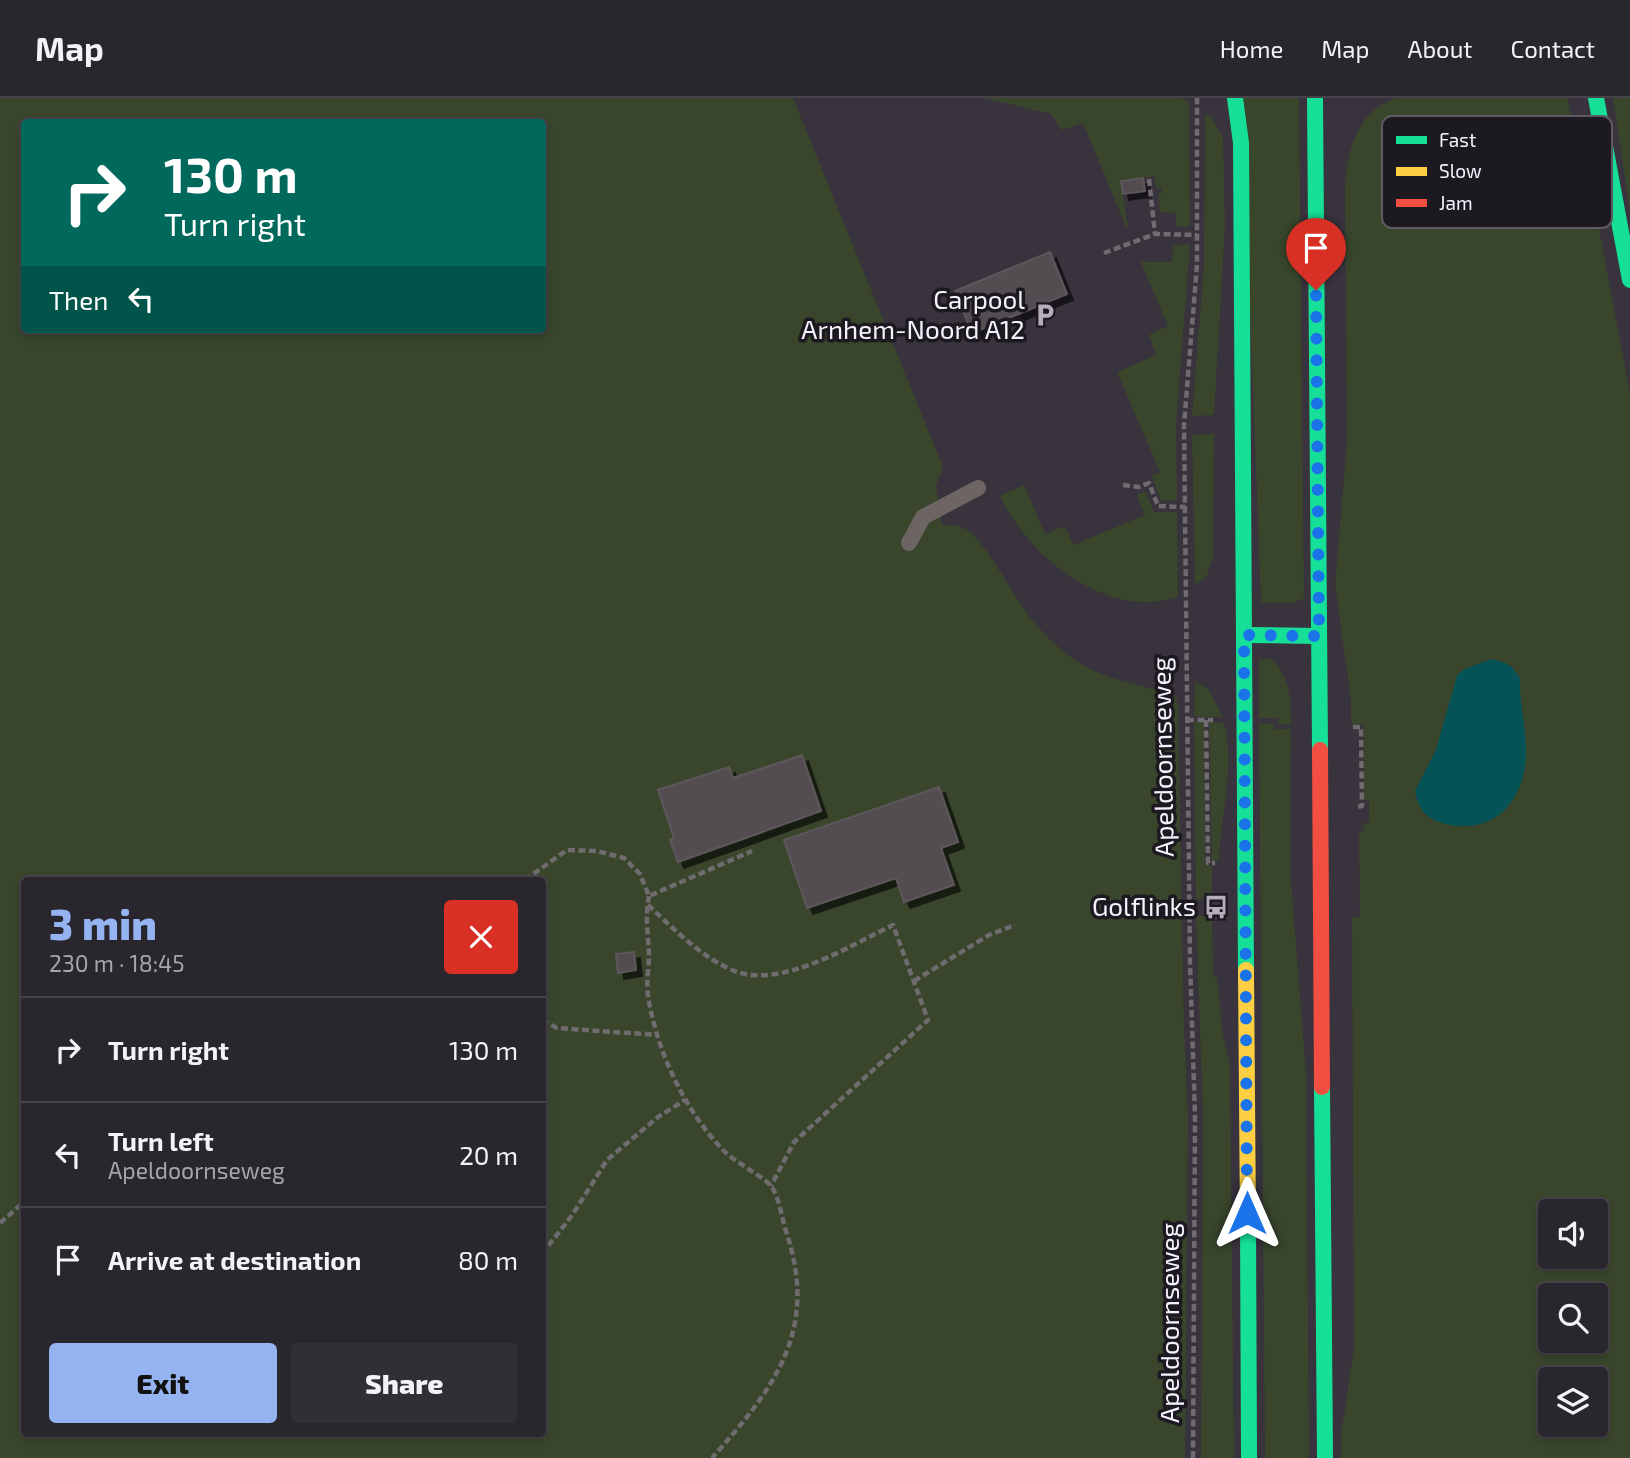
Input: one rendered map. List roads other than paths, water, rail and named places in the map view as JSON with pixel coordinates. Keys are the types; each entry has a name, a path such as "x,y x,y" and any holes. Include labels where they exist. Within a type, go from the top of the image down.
{"main road":[{"path":"1235,98 1241,143 1249,1458"},
{"path":"1315,98 1325,1458"},
{"path":"1596,98 1601,116"},
{"path":"1612,178 1630,280"},
{"path":"1244,635 1319,636"}],"lane":[{"path":"909,543 923,517 978,488"}],"water":[{"path":"1491,659 1508,665 1520,679 1526,755 1520,786 1505,810 1482,824 1467,826 1443,823 1426,815 1419,805 1415,791 1436,750 1457,676 1463,670"}],"place":[{"name":"Carpool Arnhem-Noord A12","path":"1045,315"},
{"name":"Golflinks","path":"1216,907"}]}
